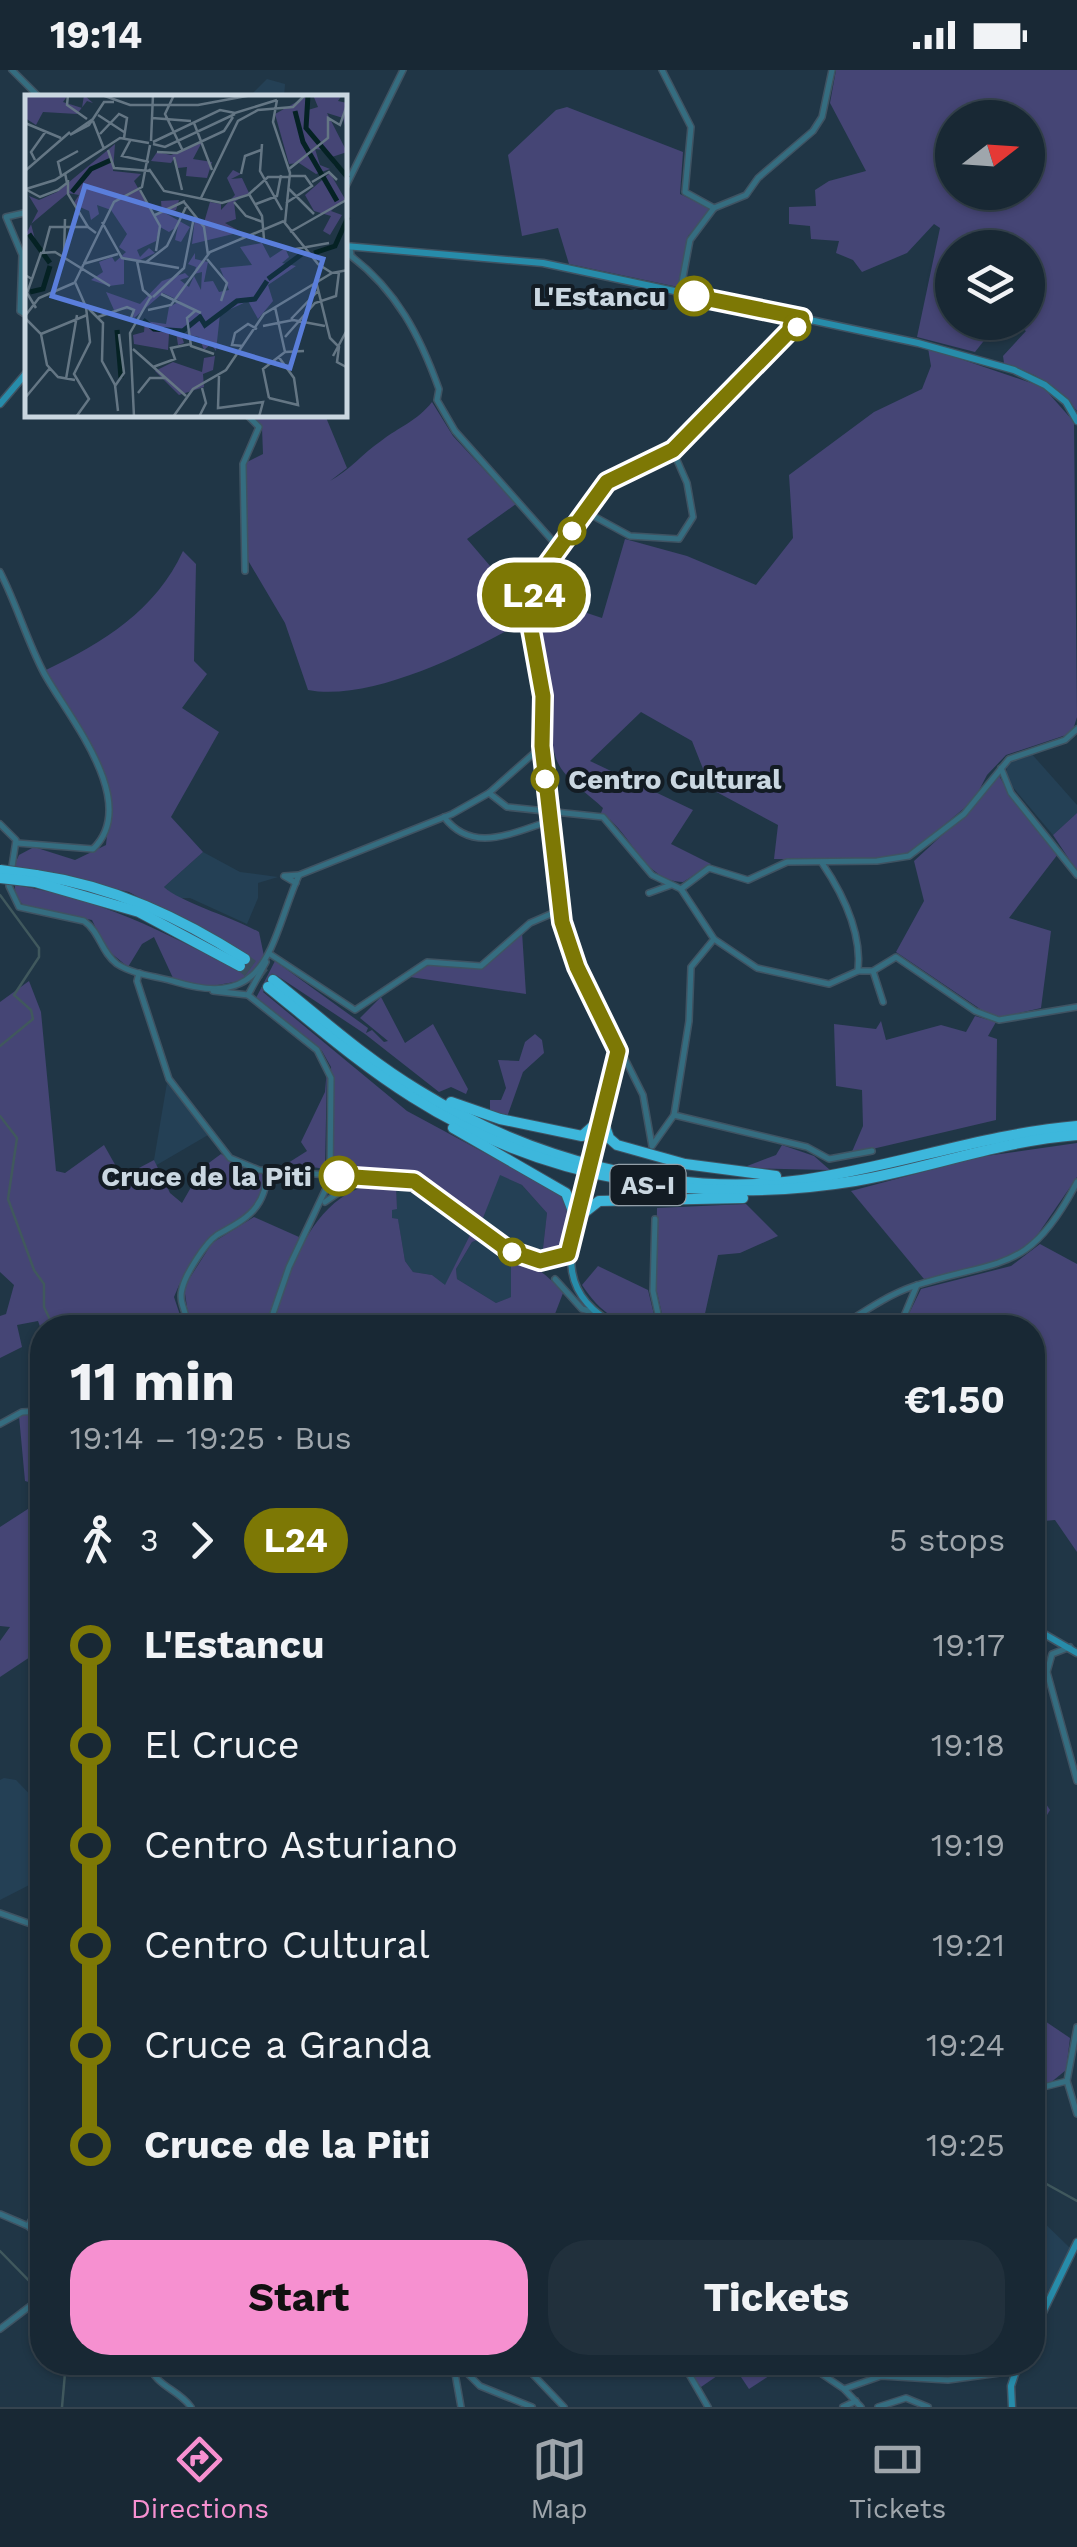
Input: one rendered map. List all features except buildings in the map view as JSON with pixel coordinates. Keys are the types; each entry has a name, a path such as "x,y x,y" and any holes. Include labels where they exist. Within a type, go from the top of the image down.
{"highway":[{"path":"0,870 139,912 242,963"},
{"path":"0,878 36,879"},
{"name":"AS-I","path":"271,983 375,1066 492,1140 610,1179 739,1192 858,1176 1077,1135"},
{"path":"375,1066 462,1108 685,1164 772,1176 858,1176"},
{"path":"375,1066 438,1119 566,1193 599,1201 756,1197 827,1189 858,1176"},
{"path":"582,1136 602,1118"},
{"path":"602,1118 604,1130 617,1145"},
{"name":"AS-I","path":"858,1176 960,1144 1077,1126"},
{"path":"566,1193 576,1219 599,1201"}],"street":[{"path":"12,70 37,95"},
{"path":"348,182 403,70"},
{"path":"662,70 691,127 685,192 714,208"},
{"path":"680,293 690,240 714,208 746,195 758,178 813,132 822,118 832,70"},
{"path":"4,214 22,255 20,311 25,314"},
{"path":"559,548 455,432 437,400 436,380 408,316 388,290 351,256 348,246 499,256 918,342 1014,370 1051,390 1077,421"},
{"path":"714,940 691,967 690,1021 674,1115 654,1144 649,1144 643,1095 577,967 560,910 542,746 543,696 530,611 539,580 607,482 673,450 802,318"},
{"path":"0,404 25,375"},
{"path":"245,571 243,464 259,427 251,418"},
{"path":"586,512 630,536 679,539 693,517 684,473 673,450"},
{"path":"0,572 44,673 99,765 106,798 100,841 88,851 16,843 0,824"},
{"path":"681,888 709,868 748,880 783,862 896,859 921,851 974,804 1000,767 1018,752 1065,740 1077,729"},
{"path":"296,883 284,876 299,875 444,817 489,792 542,746"},
{"path":"1000,767 1011,793 1077,874"},
{"path":"489,792 506,807 550,818 603,818 652,875 681,888 714,940 765,972 829,984 858,970 873,971 898,958 976,1011 999,1020 1077,1007"},
{"path":"444,817 462,834 487,839 550,818"},
{"path":"16,843 9,886 19,908 84,921 114,962 138,977 248,995 317,1050 329,1069 330,1174 322,1203 288,1267 272,1315"},
{"path":"822,863 848,914 859,948 858,970"},
{"path":"248,995 266,969 299,875"},
{"path":"652,875 651,892 671,884"},
{"path":"268,956 355,1010 427,962 481,966 530,923 560,910"},
{"path":"210,990 252,979 268,956"},
{"path":"873,971 883,1002"},
{"path":"138,977 172,1084 230,1158 267,1170 405,1180 424,1186 479,1233 528,1259 568,1254"},
{"path":"599,1314 575,1283 568,1254 619,1051"},
{"path":"674,1115 807,1147 830,1158 872,1151"},
{"path":"184,1315 180,1299 185,1280 213,1238 256,1210 266,1190 267,1170"},
{"path":"322,1203 359,1178"},
{"path":"862,1315 917,1286 1014,1260 1038,1240 1077,1182"},
{"path":"655,1219 653,1290 658,1315"},
{"path":"556,1279 582,1309 599,1314"},
{"path":"905,1315 917,1286"},
{"path":"0,1424 30,1412"},
{"path":"1045,1634 1073,1650"},
{"path":"1073,1650 1052,1654 1046,1672 1077,1782"},
{"path":"0,1913 30,1924"},
{"path":"1076,2030 1075,2053 1067,2081 1077,2114"},
{"path":"1045,2087 1067,2081"},
{"path":"0,2214 28,2226 30,2223"},
{"path":"1045,2308 1077,2242"},
{"path":"0,2329 30,2306"},
{"path":"155,2375 160,2384 179,2393 190,2407"},
{"path":"456,2375 462,2407"},
{"path":"468,2375 480,2386 532,2407"},
{"path":"533,2375 564,2407"},
{"path":"690,2375 708,2407"},
{"path":"824,2375 858,2404"},
{"path":"844,2389 881,2376 948,2380 985,2375"},
{"path":"1012,2407 1014,2375"},
{"path":"878,2407 906,2398 928,2407"},
{"path":"843,2407 858,2404"}],"shaded area":[{"path":"836,70 1077,70 1077,411 1045,381 1004,363 1003,356 1018,340 1045,340 1045,230 940,230 934,224 907,253 862,272 853,260 836,253 839,241 811,239 810,226 789,224 789,207 816,206 815,190 829,181 866,171 830,103"},
{"path":"267,79 285,84 284,95 251,95"},
{"path":"567,107 683,152 680,194 711,209 688,236 678,287 569,264 558,228 522,236 508,155 556,110"},
{"path":"935,252 935,340 985,340 975,352 917,337"},
{"path":"928,348 1043,387 1074,422 1077,717 1072,733 1006,755 987,775 974,800 908,855 879,860 774,859 778,825 711,789 692,741 641,712 590,761 693,810 671,844 711,864 683,882 669,879 647,864 601,813 603,808 558,763 541,681 536,596 602,618 625,539 687,556 756,585 793,538 789,475 874,412 922,389 931,366"},
{"path":"432,402 453,436 516,504 467,539 526,608 526,620 449,659 390,682 333,692 308,690 285,623 246,557 247,462 263,454 262,428 254,418 326,418 347,468 330,481 426,409"},
{"path":"183,551 196,564 194,661 207,674 182,708 219,732 171,817 203,852 164,887 259,932 264,956 246,980 206,987 173,978 154,937 142,944 128,967 106,949 92,920 32,910 17,896 15,885 103,908 156,929 237,970 248,956 129,892 14,866 19,855 34,847 75,860 106,845 108,816 102,770 85,733 46,670 126,622 158,591"},
{"path":"1030,752 1077,805 1077,813 1053,835 1006,779 1007,764"},
{"path":"998,774 1013,800 1058,854 1009,918 1051,931 1041,1008 1002,1017 986,1013 896,952 924,901 914,861 976,804"},
{"path":"1077,813 1077,871 1053,835"},
{"path":"203,852 240,872 278,877 258,883 258,898 247,924 190,898 177,898 164,887"},
{"path":"522,932 526,994 410,977 434,964 479,969"},
{"path":"275,961 368,1028 366,1033 372,1030 384,1042 388,1041 360,1018 381,997 405,1043 433,1024 468,1089 466,1094 451,1087 439,1092 365,1034 276,975 263,992 407,1111 563,1195 571,1225 558,1251 542,1257 547,1213 522,1185 500,1175 479,1228 437,1189 414,1178 333,1172 331,1067 322,1051 256,998"},
{"path":"29,981 41,1012 56,1171 65,1173 104,1145 122,1177 154,1160 170,1193 182,1203 202,1168 221,1154 243,1169 262,1174 262,1190 253,1208 243,1220 205,1244 179,1285 174,1297 180,1315 30,1315 30,1323 17,1325 22,1347 0,1358 0,1316 6,1314 14,1285 0,1272 0,1002"},
{"path":"975,1016 996,1022 988,1036 997,1039 996,1120 851,1154 863,1126 862,1090 836,1086 834,1024 876,1029 881,1021 886,1040 941,1025 966,1032"},
{"path":"535,1034 542,1040 544,1053 523,1072 507,1117 490,1111 490,1100 501,1100 506,1088 498,1060 519,1061 525,1042"},
{"path":"327,1068 325,1169 288,1163 307,1151 301,1142 325,1092"},
{"path":"167,1083 208,1135 155,1166 154,1160"},
{"path":"1077,1143 1077,1177 1034,1240 1001,1262 924,1279 851,1191 979,1157"},
{"path":"782,1145 814,1156 830,1170 742,1168 776,1155"},
{"path":"499,1174 522,1185 547,1213 542,1257 509,1247 479,1228"},
{"path":"396,1183 413,1184 433,1194 443,1211 448,1209 472,1231 445,1286 432,1275 413,1272 405,1261 398,1220 392,1218 392,1209 397,1208"},
{"path":"396,1183 397,1209 392,1210 392,1218 398,1219 405,1261 413,1272 432,1275 445,1285 472,1231 483,1238 472,1242 456,1269 457,1279 496,1303 511,1297 511,1256 546,1275 563,1293 555,1315 275,1315 306,1238 336,1202 355,1190"},
{"path":"746,1204 778,1236 740,1253 718,1255 705,1315 662,1315 656,1288 657,1208"},
{"path":"254,1217 299,1237 270,1315 188,1315 184,1287 212,1243"},
{"path":"483,1238 511,1256 514,1264 512,1297 496,1303 457,1279 456,1269 472,1242"},
{"path":"1040,1244 1077,1264 1077,1552 1055,1520 1045,1521 1045,1315 908,1315 921,1289 1011,1266"},
{"path":"598,1266 648,1290 654,1315 611,1315 582,1285"},
{"path":"30,1409 30,1482 25,1481 20,1410"},
{"path":"30,1508 30,1657 0,1677 0,1641 10,1627 0,1626 0,1527"},
{"path":"0,1780 16,1780 30,1795 30,1885 0,1900"},
{"path":"1045,2021 1070,2038 1066,2070 1045,2084"},
{"path":"1045,2224 1070,2248 1045,2297"},
{"path":"693,2375 718,2375 701,2387"},
{"path":"740,2375 771,2375 749,2389"}],"waterway":[{"path":"0,895 39,948 39,957 14,995 31,1010 33,1019 0,1046"},
{"path":"0,1116 17,1138 8,1199 34,1270 44,1284 48,1315"},
{"path":"1045,2183 1077,2201"},
{"path":"0,2251 30,2282"},
{"path":"62,2407 65,2375"}],"tunnel":[{"path":"245,959 273,980"},
{"path":"240,966 268,987"}],"bus line":[{"name":"L24","path":"339,1176 414,1181 433,1192 479,1233 508,1250 540,1261 568,1254 618,1045 577,967 562,922 542,746 543,696 530,611 546,566 607,482 673,450 802,318 694,296"}],"place":[{"name":"L'Estancu","path":"694,296"},
{"name":"Centro Cultural","path":"545,779"},
{"name":"Cruce de la Piti","path":"339,1176"}]}
